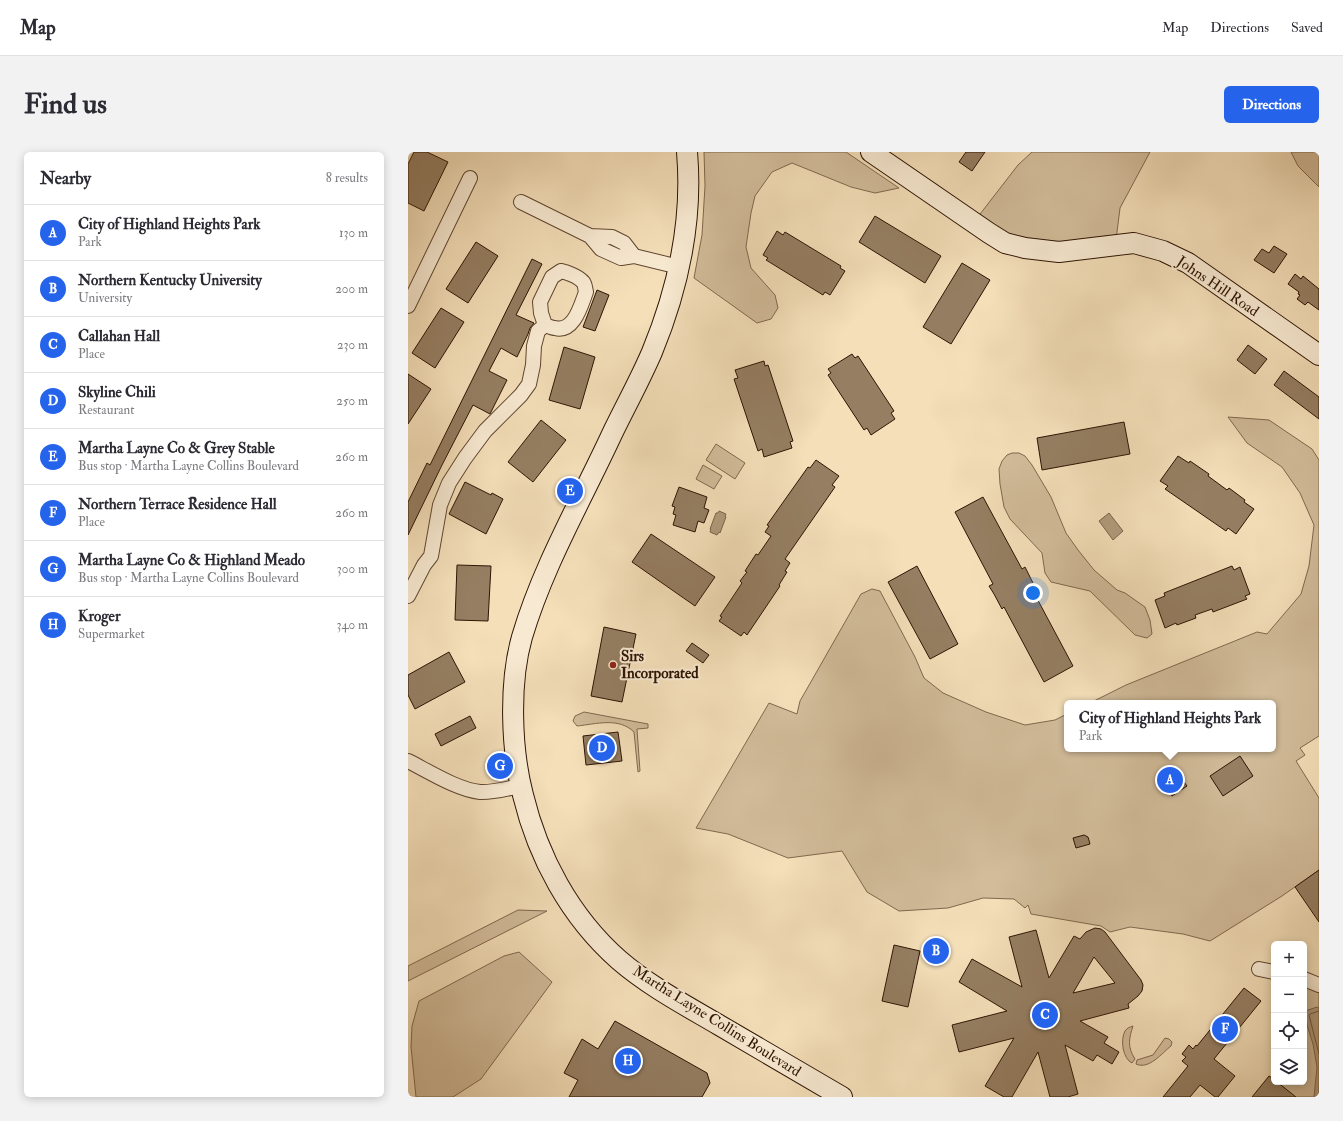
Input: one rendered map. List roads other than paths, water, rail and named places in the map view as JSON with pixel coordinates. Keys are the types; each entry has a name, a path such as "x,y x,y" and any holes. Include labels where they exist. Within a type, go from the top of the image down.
{"main road":[{"name":"Martha Layne Collins Boulevard","path":"688,152 689,192 687,218 678,268 669,303 651,353 536,593 522,639 516,667 514,698 514,739 516,764 528,817 547,864 571,906 618,959 663,992 842,1097"},
{"name":"Johns Hill Road","path":"871,152 989,233 1006,243 1025,248 1059,252 1134,244 1163,251 1188,263 1319,356"}],"street":[{"path":"408,306 470,178"},
{"path":"521,202 590,236 601,249 621,258 634,256 678,268"},
{"path":"408,596 424,565 431,556 440,505 449,483 485,431 522,395 529,384 533,365 534,346 538,331 545,325"},
{"path":"408,761 461,787 473,791 482,792 521,786"},
{"path":"1259,969 1271,971"},
{"path":"1307,980 1319,985"}],"water":[{"path":"719,511 726,514 726,517 720,533 719,532 717,535 710,532 710,529 716,513"},
{"path":"1109,513 1123,531 1113,540 1099,521"},
{"path":"1317,1007 1319,1008 1319,1097 1314,1097 1317,1067 1313,1044 1307,1025 1307,1010"}],"place":[{"name":"Martha Layne Co & Grey Stable","path":"570,491"},
{"name":"Sirs Incorporated","path":"613,665"},
{"name":"Skyline Chili","path":"602,748"},
{"name":"Martha Layne Co & Highland Meado","path":"500,766"},
{"name":"City of Highland Heights Park","path":"1170,780"},
{"name":"Northern Kentucky University","path":"936,951"},
{"name":"Callahan Hall","path":"1045,1015"},
{"name":"Northern Terrace Residence Hall","path":"1225,1029"},
{"name":"Kroger","path":"628,1061"}]}
